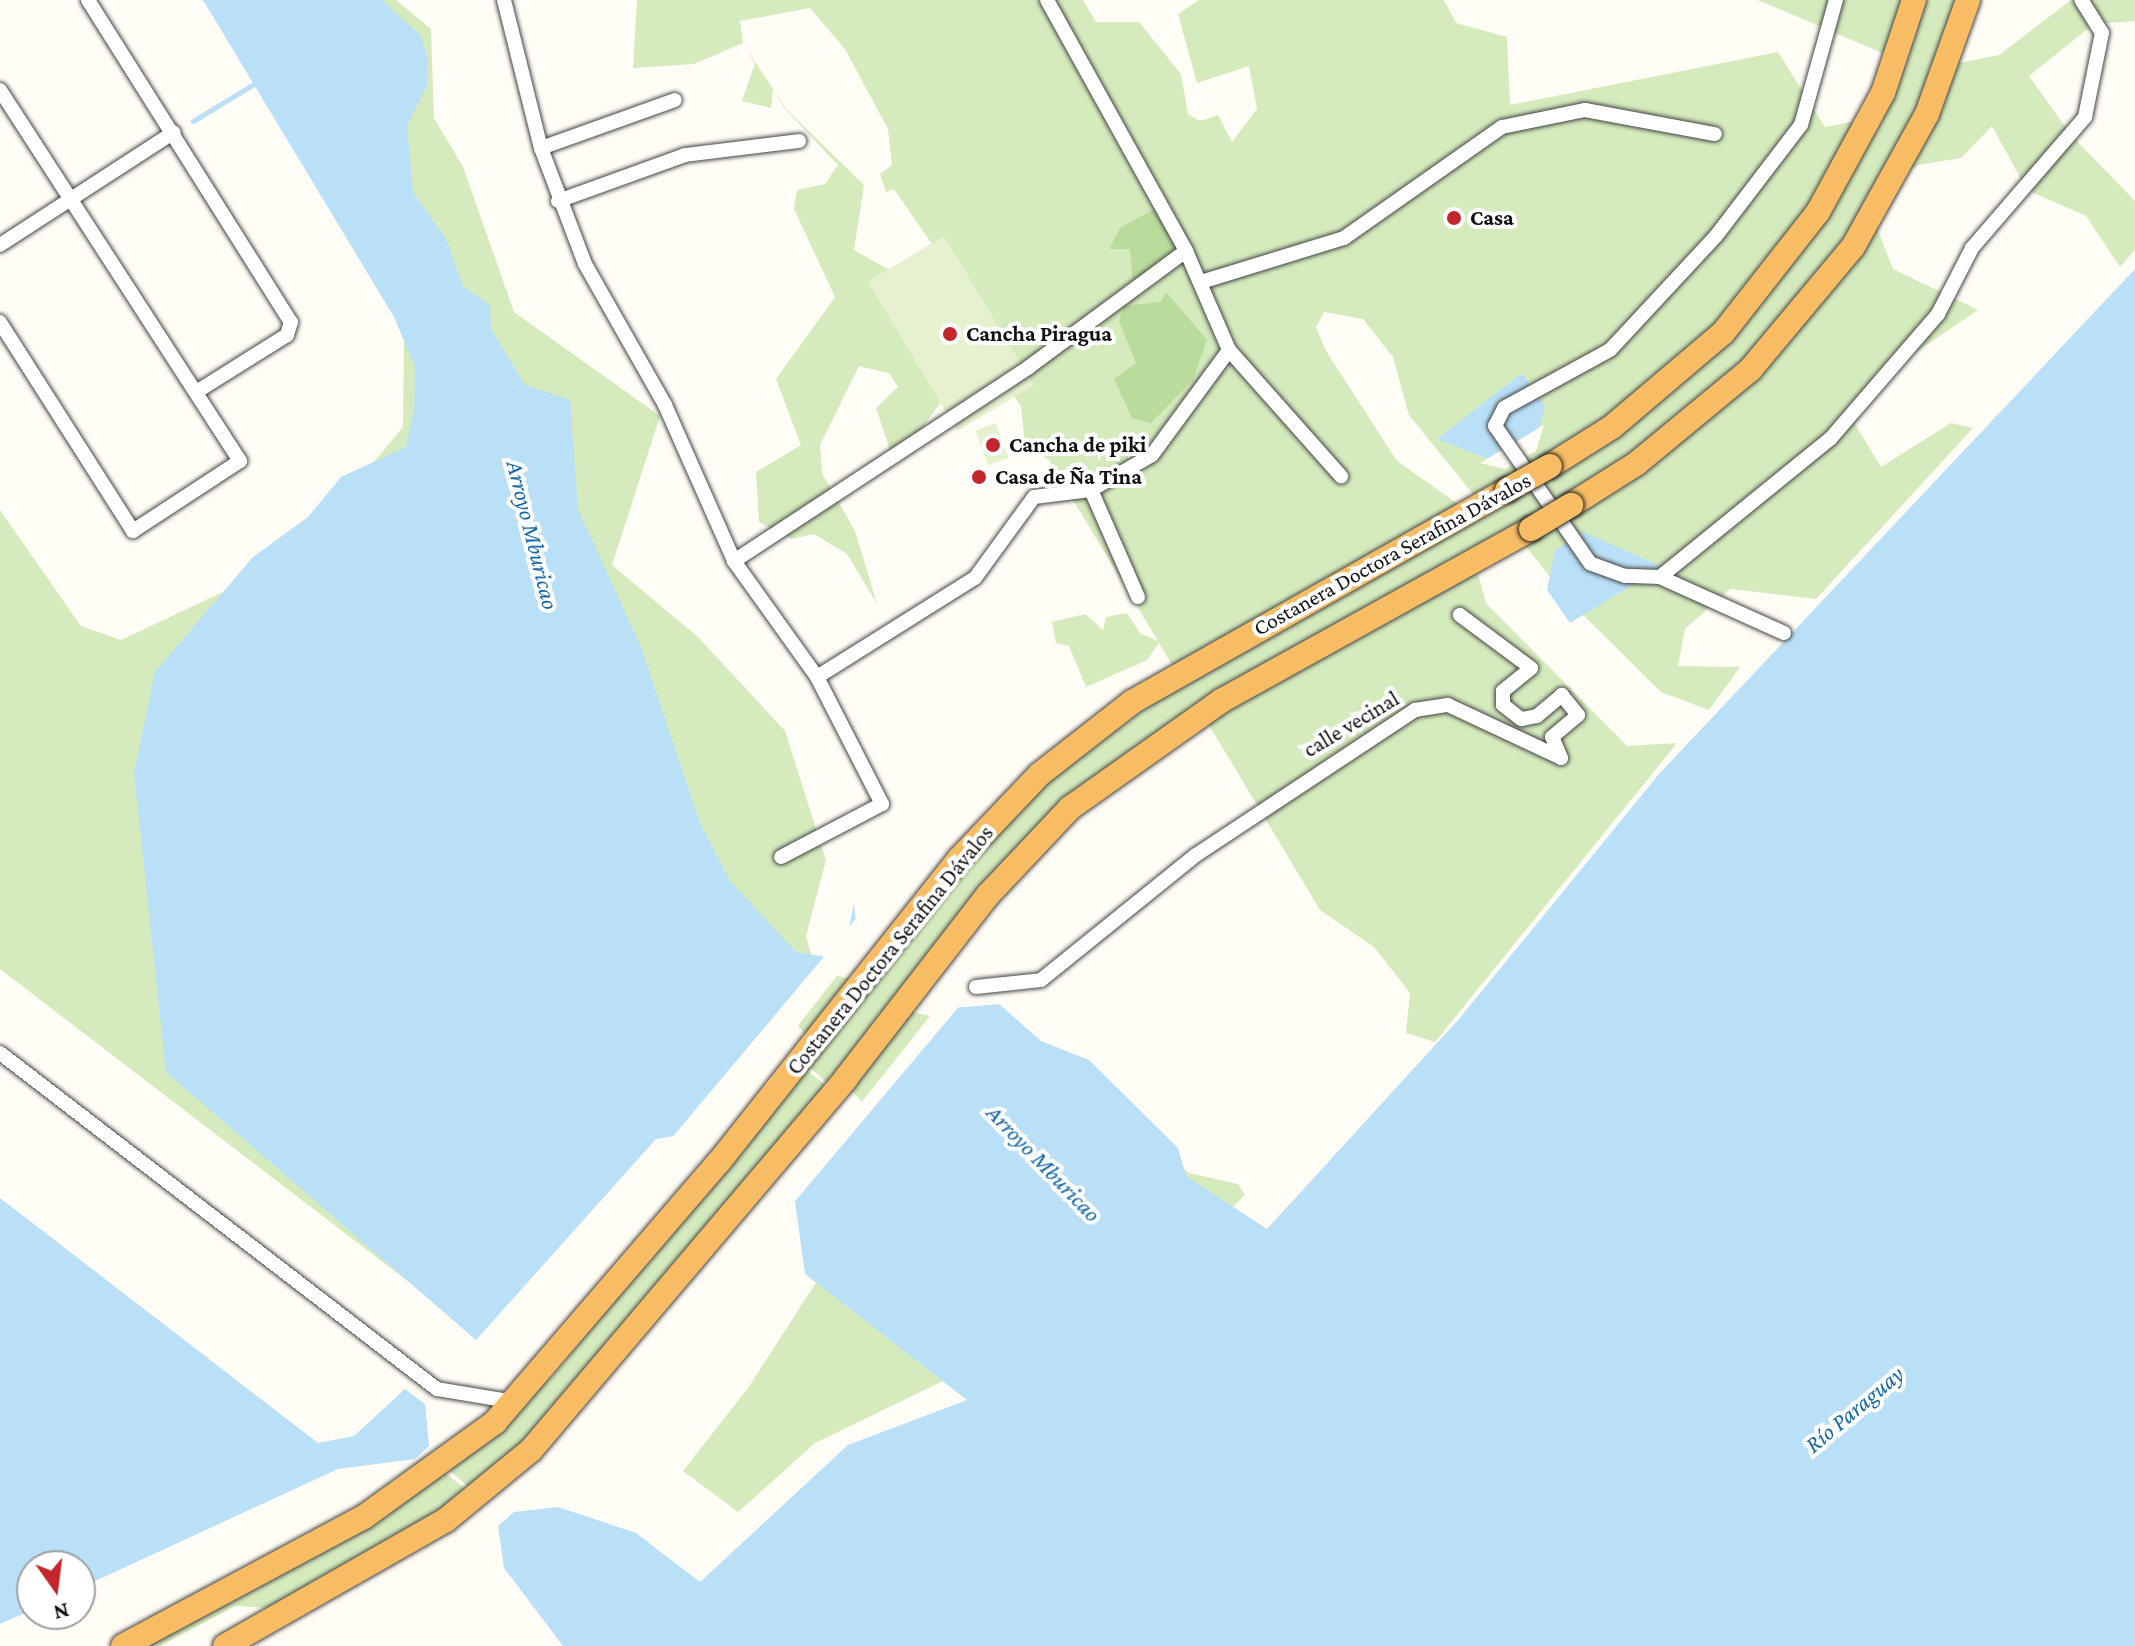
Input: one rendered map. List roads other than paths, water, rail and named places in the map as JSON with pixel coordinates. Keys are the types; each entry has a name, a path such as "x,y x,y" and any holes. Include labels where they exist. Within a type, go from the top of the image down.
{"highway":[{"name":"Costanera Doctora Serafina Dávalos","path":"123,1646 417,1483 476,1438 515,1402 719,1162 959,859 1040,774 1132,702 1550,466 1612,427 1723,333 1818,212 1883,93 1914,0"},
{"name":"Costanera Doctora Serafina Dávalos","path":"225,1646 446,1520 504,1475 747,1193 910,989 1070,808 1160,739 1531,529 1636,464 1750,370 1853,247 1927,114 1968,0"}],"street":[{"path":"88,0 291,322 287,335 196,392"},
{"path":"504,0 515,34 541,148 558,201 605,302 665,405 734,561 817,677 882,804 781,857"},
{"path":"1047,0 1186,251 1229,350 1341,476"},
{"path":"1784,633 1660,577 1625,576 1590,563 1495,426 1497,416 1610,350 1716,236 1801,125 1836,0"},
{"path":"1660,577 1831,438 1938,314 1972,248 2085,117 2102,33 2081,0"},
{"path":"0,90 240,461 133,531 0,322"},
{"path":"541,148 675,100"},
{"path":"1201,282 1344,238 1502,127 1585,110 1715,134"},
{"path":"0,245 74,201 174,132"},
{"path":"558,201 685,155 799,141"},
{"path":"734,561 1029,367 1186,251"},
{"path":"817,677 975,578 1034,497 1091,490 1152,455 1229,350"},
{"path":"1091,490 1138,597"},
{"name":"calle vecinal","path":"976,987 1041,980 1196,855 1415,710 1448,705 1561,758 1552,737 1578,715 1562,695 1529,718 1503,705 1503,691 1531,668 1460,615"},
{"path":"0,1053 437,1389 515,1402"}],"water":[{"name":"Arroyo Mburicao","path":"203,0 382,0 420,35 428,58 427,86 407,125 413,192 446,239 463,286 490,305 491,329 525,385 570,400 578,509 641,647 700,823 730,881 796,952 827,957 847,938 854,903 858,942 712,1130 656,1139 476,1340 166,1072 134,773 155,672 253,557 308,517 341,477 406,447 414,409 415,367 394,317"},
{"path":"2135,269 2135,1646 563,1646 504,1568 498,1526 514,1512 558,1507 636,1533 700,1582 848,1445 967,1400 805,1274 794,1194 941,1009 999,1004 1041,1041 1089,1060 1178,1148 1186,1176 1267,1229 1459,1019 1659,774"},
{"path":"1522,373 1545,405 1534,448 1504,465 1437,439"},
{"path":"1584,532 1662,567 1570,623 1547,590 1555,550"},
{"path":"0,1198 318,1443 354,1436 405,1389 425,1404 429,1446 415,1459 338,1469 96,1581 96,1550 16,1550 16,1617 0,1624"}],"waterway":[{"path":"193,121 254,84"}],"place":[{"name":"Casa","path":"1454,218"},
{"name":"Cancha Piragua","path":"950,334"},
{"name":"Cancha de piki","path":"993,445"},
{"name":"Casa de Ña Tina","path":"979,477"}],"water label":[{"name":"Río Paraguay","path":"1854,1409"}]}
